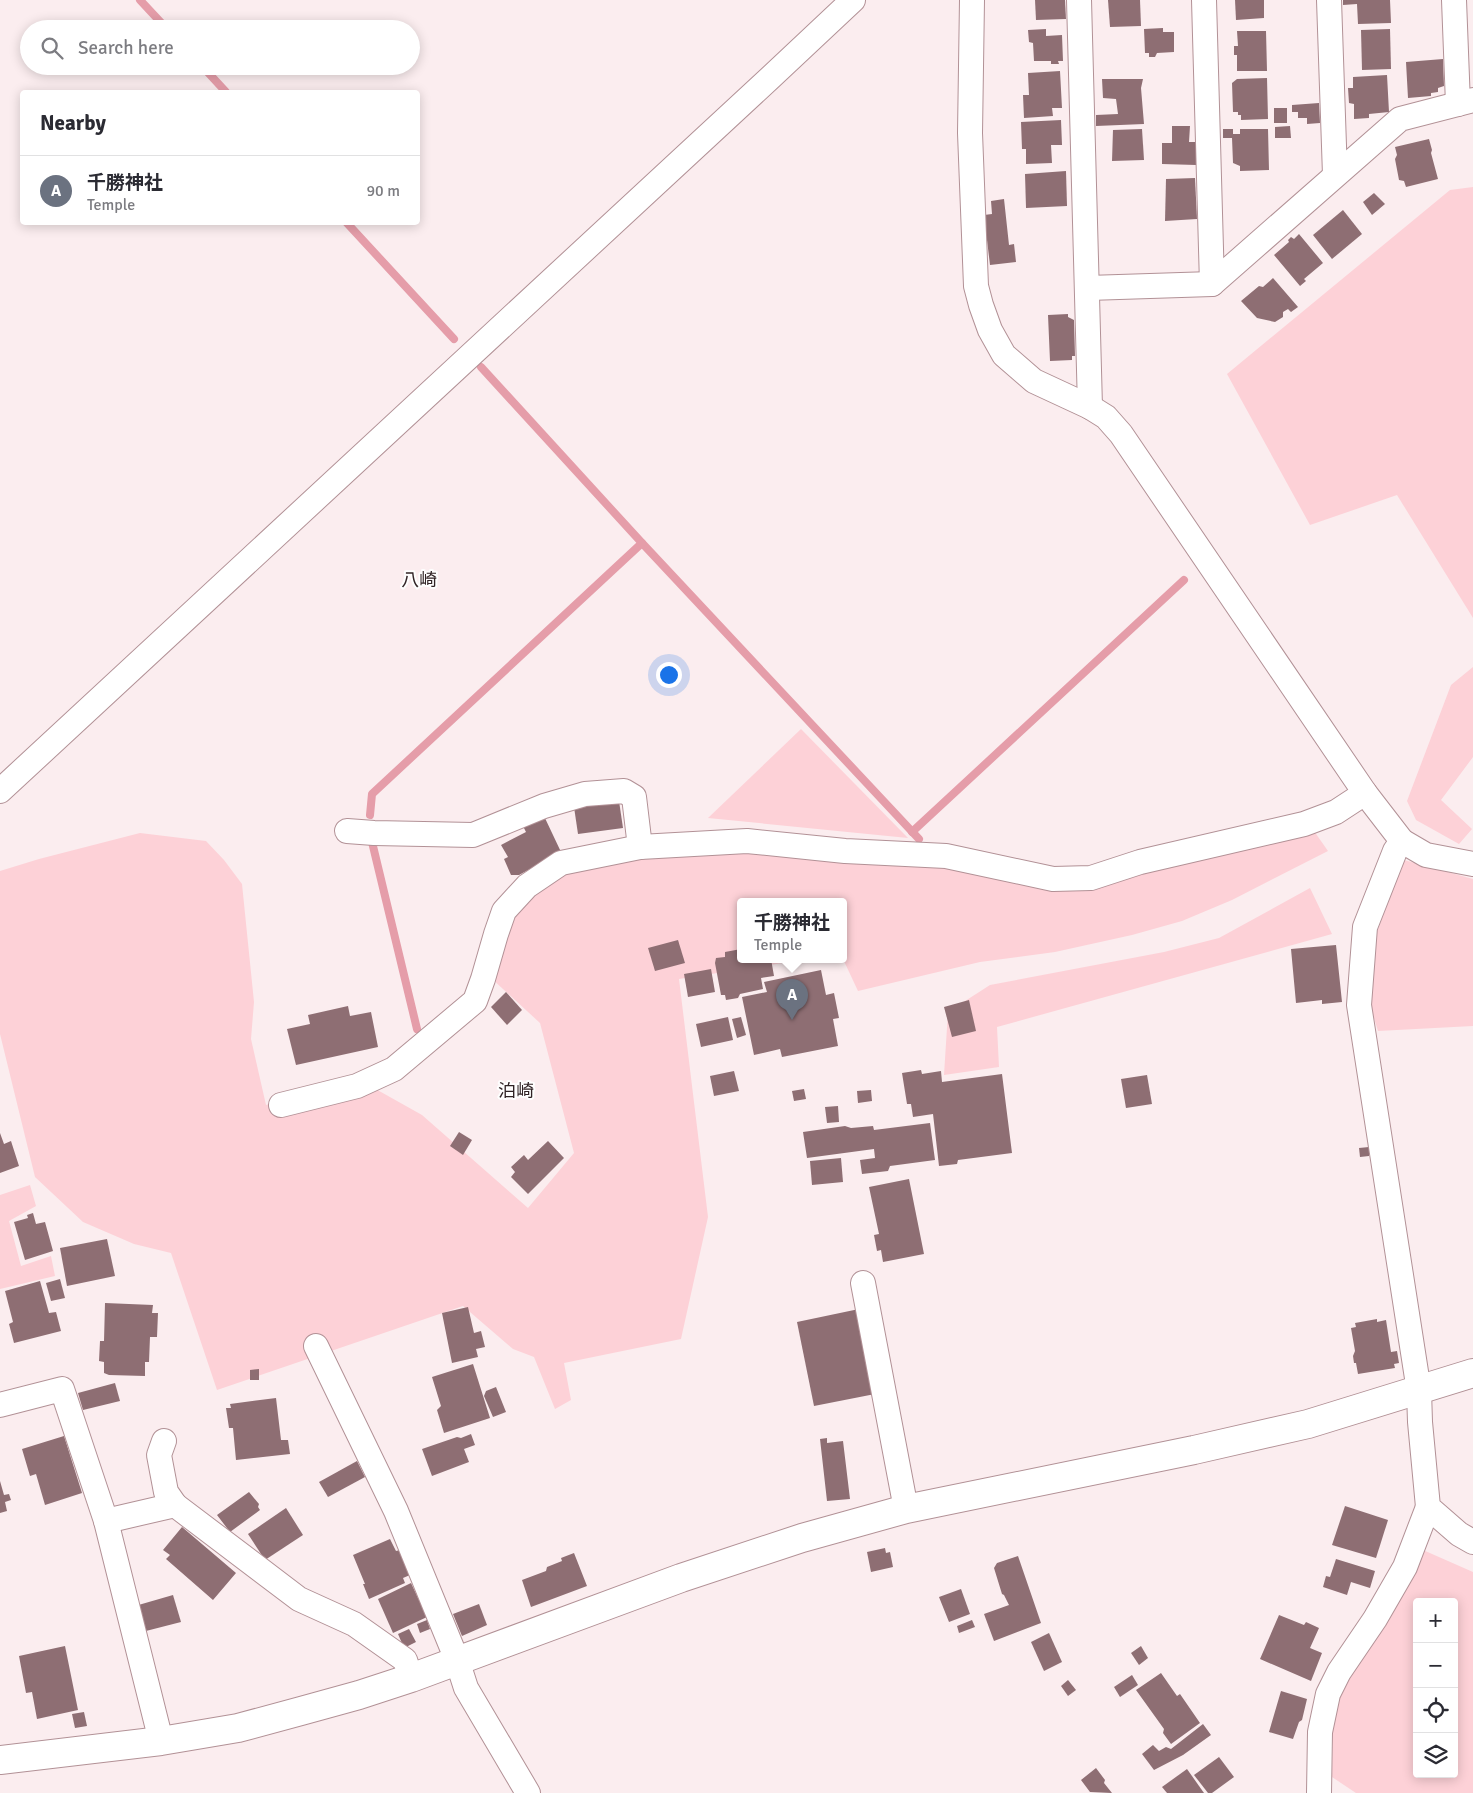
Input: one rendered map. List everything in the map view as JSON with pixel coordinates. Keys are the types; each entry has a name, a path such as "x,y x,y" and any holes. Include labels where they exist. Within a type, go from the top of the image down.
{"street":[{"path":"0,791 853,0"},
{"path":"972,0 970,133 976,286 990,330 1004,354 1034,381 1090,407 1106,417 1132,449 1365,793 1402,841 1426,855 1473,864"},
{"path":"1079,0 1090,407"},
{"path":"1204,0 1212,284"},
{"path":"1329,0 1335,175"},
{"path":"1088,288 1212,284 1400,119 1465,102 1454,0"},
{"path":"347,831 473,835 544,806 585,794 624,791 634,797 640,847"},
{"path":"281,1105 356,1086 394,1069 475,1002 504,911 527,886 561,863 640,847 747,841 845,851 946,856 1053,878 1091,878 1140,862 1304,824 1336,812 1365,793"},
{"path":"1319,1793 1320,1732 1328,1694 1339,1672 1375,1619 1405,1567 1428,1507 1419,1391 1359,1005 1365,926 1395,851 1402,841"},
{"path":"863,1283 906,1509"},
{"path":"316,1346 396,1511 457,1660 466,1688 528,1793"},
{"path":"0,1760 161,1741 238,1728 359,1695 411,1678 681,1578 802,1538 906,1509 1194,1450 1308,1424 1473,1373"},
{"path":"0,1405 62,1388 106,1521 161,1741"},
{"path":"164,1441 159,1455 166,1492 175,1505 300,1600 354,1624 405,1660 411,1678"},
{"path":"106,1521 175,1505"},
{"path":"1428,1507 1459,1534 1473,1542"}],"shaded area":[{"path":"1473,187 1473,618 1397,495 1310,525 1227,374 1450,190"},
{"path":"1473,667 1473,757 1441,800 1472,829 1459,844 1416,820 1407,801 1451,685"},
{"path":"801,729 908,838 708,818"},
{"path":"1314,831 1328,851 1232,900 1182,921 1132,935 1055,952 980,962 858,991 845,963 847,963 847,898 737,898 737,963 782,963 679,979 708,1217 681,1339 564,1363 571,1400 555,1409 534,1357 513,1349 463,1306 217,1390 171,1253 134,1244 83,1222 35,1177 0,1034 0,871 140,833 206,841 224,860 242,884 254,1002 251,1039 266,1105 356,1078 422,1115 528,1208 574,1153 540,1023 490,977 509,915 547,877 641,856 735,850 937,863 1035,883"},
{"path":"1404,860 1473,879 1473,1026 1378,1031 1369,1002 1375,937"},
{"path":"1310,888 1332,934 997,1027 999,1067 944,1075 948,1012 990,985 1164,952 1219,938"},
{"path":"30,1185 36,1206 9,1221 21,1266 51,1256 55,1276 0,1289 0,1195"},
{"path":"1423,1550 1473,1572 1473,1793 1356,1793 1332,1777 1333,1721 1341,1682"}],"building":[{"path":"1035,0 1065,0 1066,19 1036,20"},
{"path":"1108,0 1140,0 1141,26 1110,27"},
{"path":"1235,0 1264,0 1264,18 1236,20"},
{"path":"1343,0 1390,0 1391,23 1358,24 1357,4 1343,5"},
{"path":"1163,28 1163,32 1174,32 1174,52 1157,53 1155,57 1149,57 1149,53 1145,53 1144,29"},
{"path":"1046,29 1046,36 1062,35 1063,61 1058,61 1059,64 1051,64 1051,61 1034,61 1033,43 1029,42 1028,30"},
{"path":"1390,29 1391,69 1362,70 1361,30"},
{"path":"1237,31 1266,31 1267,71 1237,71 1237,55 1234,55 1234,46 1238,46"},
{"path":"1443,59 1444,86 1438,88 1438,92 1431,93 1431,96 1408,98 1406,62"},
{"path":"1060,71 1062,108 1052,108 1053,116 1024,118 1023,95 1029,95 1028,73"},
{"path":"1387,75 1389,112 1369,114 1369,118 1354,119 1354,104 1349,103 1348,88 1353,88 1353,77"},
{"path":"1267,78 1268,119 1241,120 1241,115 1238,115 1238,112 1233,112 1232,83 1237,79"},
{"path":"1102,79 1143,79 1141,88 1144,124 1096,126 1096,115 1118,114 1116,99 1103,98"},
{"path":"1319,103 1320,123 1307,124 1307,118 1298,118 1298,112 1292,112 1292,105"},
{"path":"1274,108 1287,108 1287,123 1274,123"},
{"path":"1061,120 1062,145 1051,145 1052,163 1026,164 1026,149 1022,149 1021,122"},
{"path":"1172,126 1190,126 1189,142 1196,142 1196,165 1162,164 1162,143 1172,143"},
{"path":"1290,126 1291,138 1275,138 1275,127"},
{"path":"1142,129 1144,160 1112,161 1113,130"},
{"path":"1223,129 1233,129 1233,134 1240,134 1240,129 1268,129 1269,170 1240,171 1240,166 1233,163 1232,138 1223,138"},
{"path":"1429,139 1438,179 1406,187 1404,181 1399,180 1395,147"},
{"path":"1066,171 1067,206 1026,208 1025,174"},
{"path":"1195,178 1197,219 1165,221 1166,179"},
{"path":"1374,193 1385,204 1372,215 1363,202"},
{"path":"1004,199 1009,245 1014,244 1016,262 990,265 984,215 992,214 991,201"},
{"path":"1343,210 1362,234 1332,259 1313,235"},
{"path":"1299,234 1323,263 1304,279 1306,281 1300,286 1274,255 1289,242 1288,240 1291,237 1294,239"},
{"path":"1273,278 1298,307 1291,312 1288,309 1283,312 1283,317 1275,322 1257,318 1241,301 1259,286 1263,287"},
{"path":"1068,314 1068,317 1074,320 1075,356 1072,356 1072,360 1050,361 1048,315"},
{"path":"619,801 623,828 578,834 574,807"},
{"path":"544,816 561,852 519,875 511,875 504,859 508,857 501,845 526,832 523,826"},
{"path":"678,940 685,963 655,971 648,948"},
{"path":"1336,945 1342,1002 1322,1004 1322,1000 1296,1003 1291,949"},
{"path":"737,950 737,963 772,963 774,976 761,978 763,989 740,994 738,998 726,1000 725,995 721,995 715,963 716,958 725,957 725,952"},
{"path":"711,969 715,992 688,997 684,974"},
{"path":"821,970 826,995 834,993 839,1018 833,1019 838,1046 782,1057 780,1049 754,1055 742,997 767,992 764,982"},
{"path":"506,992 522,1010 507,1025 491,1007"},
{"path":"969,1000 976,1031 952,1037 944,1007"},
{"path":"348,1006 350,1016 371,1012 378,1047 296,1065 287,1029 310,1024 308,1015"},
{"path":"728,1017 733,1040 701,1047 696,1024"},
{"path":"741,1017 746,1035 737,1038 732,1019"},
{"path":"921,1070 922,1074 941,1071 942,1082 1002,1074 1012,1153 958,1160 957,1164 939,1166 933,1114 913,1117 911,1104 907,1104 902,1073"},
{"path":"734,1071 739,1091 714,1096 710,1076"},
{"path":"1147,1075 1152,1104 1126,1108 1121,1079"},
{"path":"804,1089 806,1099 794,1101 792,1091"},
{"path":"871,1090 872,1101 858,1103 857,1091"},
{"path":"838,1106 839,1122 827,1123 825,1107"},
{"path":"930,1123 935,1160 890,1166 888,1171 862,1174 860,1160 875,1158 874,1149 807,1158 803,1132 845,1126 851,1128 873,1126 874,1130"},
{"path":"459,1132 472,1140 463,1155 450,1146"},
{"path":"0,1133 4,1144 11,1141 19,1166 0,1173"},
{"path":"548,1141 564,1158 528,1194 511,1177 515,1172 511,1167 524,1155 528,1160"},
{"path":"1369,1147 1369,1156 1360,1157 1359,1148"},
{"path":"841,1158 843,1182 812,1185 810,1161"},
{"path":"909,1179 924,1254 883,1262 881,1250 877,1251 874,1235 879,1234 869,1187"},
{"path":"33,1213 36,1224 45,1222 53,1251 25,1260 14,1222 28,1218 27,1215"},
{"path":"107,1239 115,1276 67,1286 60,1248"},
{"path":"60,1279 65,1298 51,1301 46,1283"},
{"path":"40,1281 49,1313 56,1312 61,1331 14,1343 9,1324 13,1322 5,1291"},
{"path":"105,1303 153,1305 152,1313 158,1313 157,1337 150,1337 149,1362 145,1362 145,1376 109,1375 104,1373 104,1362 99,1361 100,1341 104,1341"},
{"path":"468,1307 474,1333 481,1331 485,1347 476,1349 478,1357 452,1363 442,1313"},
{"path":"859,1309 875,1394 814,1406 797,1322"},
{"path":"1377,1319 1377,1322 1386,1320 1391,1352 1397,1351 1399,1363 1394,1364 1395,1368 1358,1374 1356,1363 1354,1363 1353,1356 1355,1351 1351,1328 1356,1327 1355,1323"},
{"path":"473,1364 490,1418 444,1433 437,1410 441,1406 432,1377"},
{"path":"259,1369 259,1380 250,1380 250,1370"},
{"path":"115,1383 120,1401 83,1410 78,1393"},
{"path":"496,1387 506,1412 493,1417 484,1396 486,1391"},
{"path":"276,1398 281,1440 288,1440 290,1454 236,1460 233,1428 229,1428 226,1408 231,1408 230,1404"},
{"path":"471,1434 475,1445 464,1449 469,1462 432,1476 422,1449"},
{"path":"64,1436 82,1493 45,1505 36,1474 30,1476 22,1449"},
{"path":"827,1438 827,1443 843,1441 850,1499 827,1501 820,1439"},
{"path":"357,1461 365,1477 328,1497 319,1482"},
{"path":"0,1481 4,1495 9,1494 11,1500 5,1502 7,1511 0,1513"},
{"path":"249,1492 259,1504 260,1510 230,1532 217,1515"},
{"path":"1345,1506 1388,1520 1376,1558 1332,1545"},
{"path":"286,1508 303,1535 265,1560 248,1534"},
{"path":"182,1527 236,1573 213,1600 166,1559 170,1555 163,1550"},
{"path":"390,1539 396,1551 400,1550 410,1575 403,1578 405,1583 369,1599 353,1555"},
{"path":"885,1548 886,1553 890,1552 893,1567 871,1572 867,1552"},
{"path":"574,1553 587,1586 531,1607 522,1580 546,1571 547,1567 562,1561 561,1558"},
{"path":"1018,1556 1041,1623 994,1641 984,1614 1009,1605 1002,1594 994,1568 997,1563"},
{"path":"1336,1559 1375,1571 1370,1588 1351,1582 1347,1595 1323,1587 1326,1576 1330,1577"},
{"path":"411,1583 427,1617 393,1633 378,1599"},
{"path":"961,1589 970,1614 949,1622 939,1597"},
{"path":"173,1595 181,1622 142,1632 135,1606"},
{"path":"479,1604 487,1625 462,1636 453,1614"},
{"path":"1279,1615 1304,1625 1306,1622 1319,1628 1310,1648 1322,1653 1311,1681 1260,1659"},
{"path":"427,1620 430,1629 420,1633 417,1624"},
{"path":"972,1620 975,1627 959,1633 957,1626"},
{"path":"409,1629 416,1642 404,1648 398,1634"},
{"path":"1049,1633 1062,1662 1044,1671 1031,1642"},
{"path":"65,1646 78,1710 37,1719 32,1692 26,1693 19,1656"},
{"path":"1141,1646 1148,1658 1139,1665 1131,1653"},
{"path":"1161,1673 1177,1696 1180,1694 1200,1723 1171,1744 1163,1733 1164,1729 1136,1690"},
{"path":"1132,1675 1138,1685 1120,1697 1114,1687"},
{"path":"1068,1680 1076,1690 1068,1696 1061,1686"},
{"path":"1281,1691 1307,1699 1302,1720 1299,1722 1293,1739 1269,1732"},
{"path":"84,1712 87,1726 75,1728 72,1714"},
{"path":"1203,1724 1211,1735 1183,1755 1154,1770 1142,1754 1153,1745 1159,1751 1166,1747 1171,1749"},
{"path":"1219,1757 1234,1777 1212,1793 1208,1793 1194,1775"},
{"path":"1096,1768 1112,1793 1090,1792 1081,1780"},
{"path":"1187,1769 1204,1793 1167,1793 1162,1787"}],"waterway":[{"path":"140,0 159,20"},
{"path":"210,75 224,90"},
{"path":"349,225 454,339"},
{"path":"481,367 642,543 919,839"},
{"path":"370,815 372,794 642,543"},
{"path":"912,832 1184,580"},
{"path":"372,842 417,1029"}],"place":[{"name":"千勝神社","path":"792,1020"}],"district":[{"name":"八崎","path":"419,580"},
{"name":"泊崎","path":"516,1091"}]}
